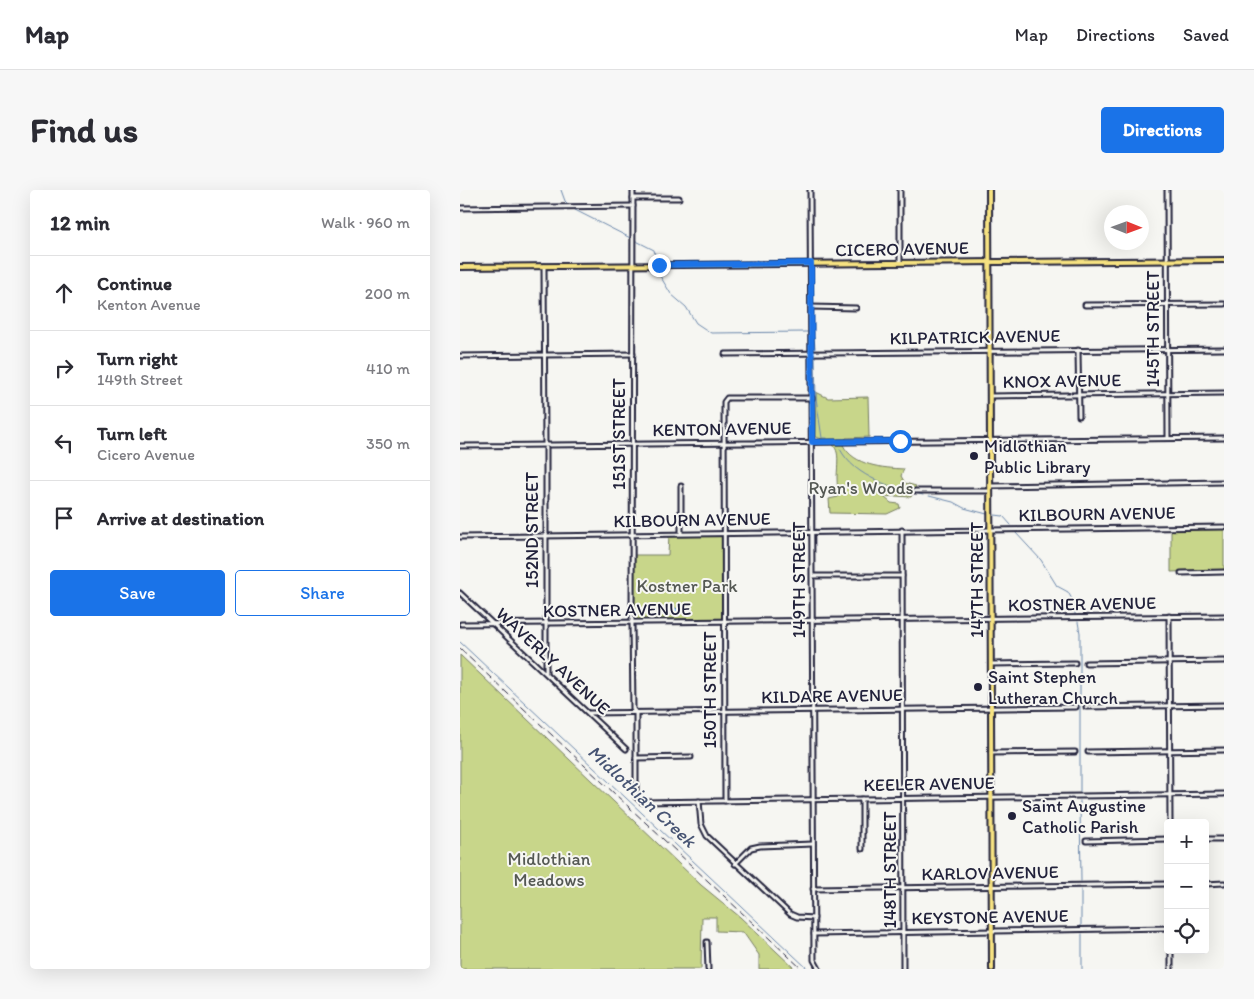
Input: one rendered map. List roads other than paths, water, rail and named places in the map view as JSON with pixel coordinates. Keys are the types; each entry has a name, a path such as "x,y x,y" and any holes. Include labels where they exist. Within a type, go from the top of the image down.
{"main road":[{"name":"147TH STREET","path":"988,190 992,969"},
{"name":"CICERO AVENUE","path":"460,267 1224,260"}],"street":[{"name":"151ST STREET","path":"633,190 632,623 633,709 636,713 636,797"},
{"name":"149TH STREET","path":"810,190 814,960 819,969"},
{"path":"900,190 900,262"},
{"name":"145TH STREET","path":"1167,190 1168,438"},
{"path":"633,198 679,198"},
{"path":"460,208 633,206"},
{"name":"152ND STREET","path":"544,266 546,672"},
{"path":"1084,305 1224,304"},
{"path":"811,307 856,308"},
{"name":"KILPATRICK AVENUE","path":"725,354 1224,349"},
{"path":"1078,350 1079,416"},
{"path":"460,356 633,354"},
{"name":"KNOX AVENUE","path":"990,396 1224,393"},
{"name":"150TH STREET","path":"725,801 724,400 812,398"},
{"name":"KENTON AVENUE","path":"460,446 545,447 632,444 1224,438"},
{"path":"915,491 1224,482"},
{"path":"681,486 681,534"},
{"name":"KILBOURN AVENUE","path":"460,537 1224,527"},
{"name":"148TH STREET","path":"902,530 904,969"},
{"path":"1181,573 1224,572"},
{"path":"813,576 902,576"},
{"name":"WAVERLY AVENUE","path":"460,593 626,749"},
{"path":"1169,616 1170,819"},
{"name":"KOSTNER AVENUE","path":"461,624 1224,616"},
{"path":"1086,662 1224,661"},
{"path":"991,664 1075,663"},
{"path":"1086,707 1224,705"},
{"name":"KILDARE AVENUE","path":"589,713 1076,707"},
{"path":"1088,752 1224,750"},
{"path":"991,753 1075,752"},
{"path":"636,758 692,757"},
{"name":"KEELER AVENUE","path":"636,797 642,802 1224,794"},
{"path":"862,798 862,849"},
{"path":"699,801 703,831 735,864 790,914 797,917 814,918"},
{"path":"1209,839 1224,839"},
{"path":"1086,840 1164,840"},
{"path":"735,864 751,848 813,844"},
{"name":"KARLOV AVENUE","path":"814,889 1164,884"},
{"path":"1209,884 1224,884"},
{"name":"KEYSTONE AVENUE","path":"814,934 1164,928"},
{"path":"707,942 708,969"},
{"path":"1170,969 1171,954"}],"water":[{"path":"671,606 680,610 680,614 666,615 666,610"}],"waterway":[{"path":"561,190 567,203"},
{"path":"575,210 654,250 656,258"},
{"path":"657,271 671,294 686,307 696,323 711,333 807,332"},
{"path":"814,338 815,348"},
{"path":"815,357 816,398 822,438 827,438"},
{"path":"840,449 847,459 865,474 888,485 923,495"},
{"path":"929,496 987,514"},
{"path":"995,515 1003,516 1011,525"},
{"path":"1015,532 1041,560 1057,586 1068,592 1074,603 1075,614"},
{"path":"1078,622 1080,633 1080,792"},
{"name":"Midlothian Creek","path":"460,642 808,969"},
{"path":"1080,801 1081,881"},
{"path":"1081,890 1081,926"},
{"path":"1082,934 1082,969"}],"railway":[{"path":"460,649 802,969"}],"place":[{"name":"Midlothian Public Library","path":"974,456"},
{"name":"Saint Stephen Lutheran Church","path":"978,687"},
{"name":"Saint Augustine Catholic Parish","path":"1012,816"}],"park label":[{"name":"Ryan's Woods","path":"861,488"},
{"name":"Kostner Park","path":"687,586"},
{"name":"Midlothian Meadows","path":"549,870"}]}
